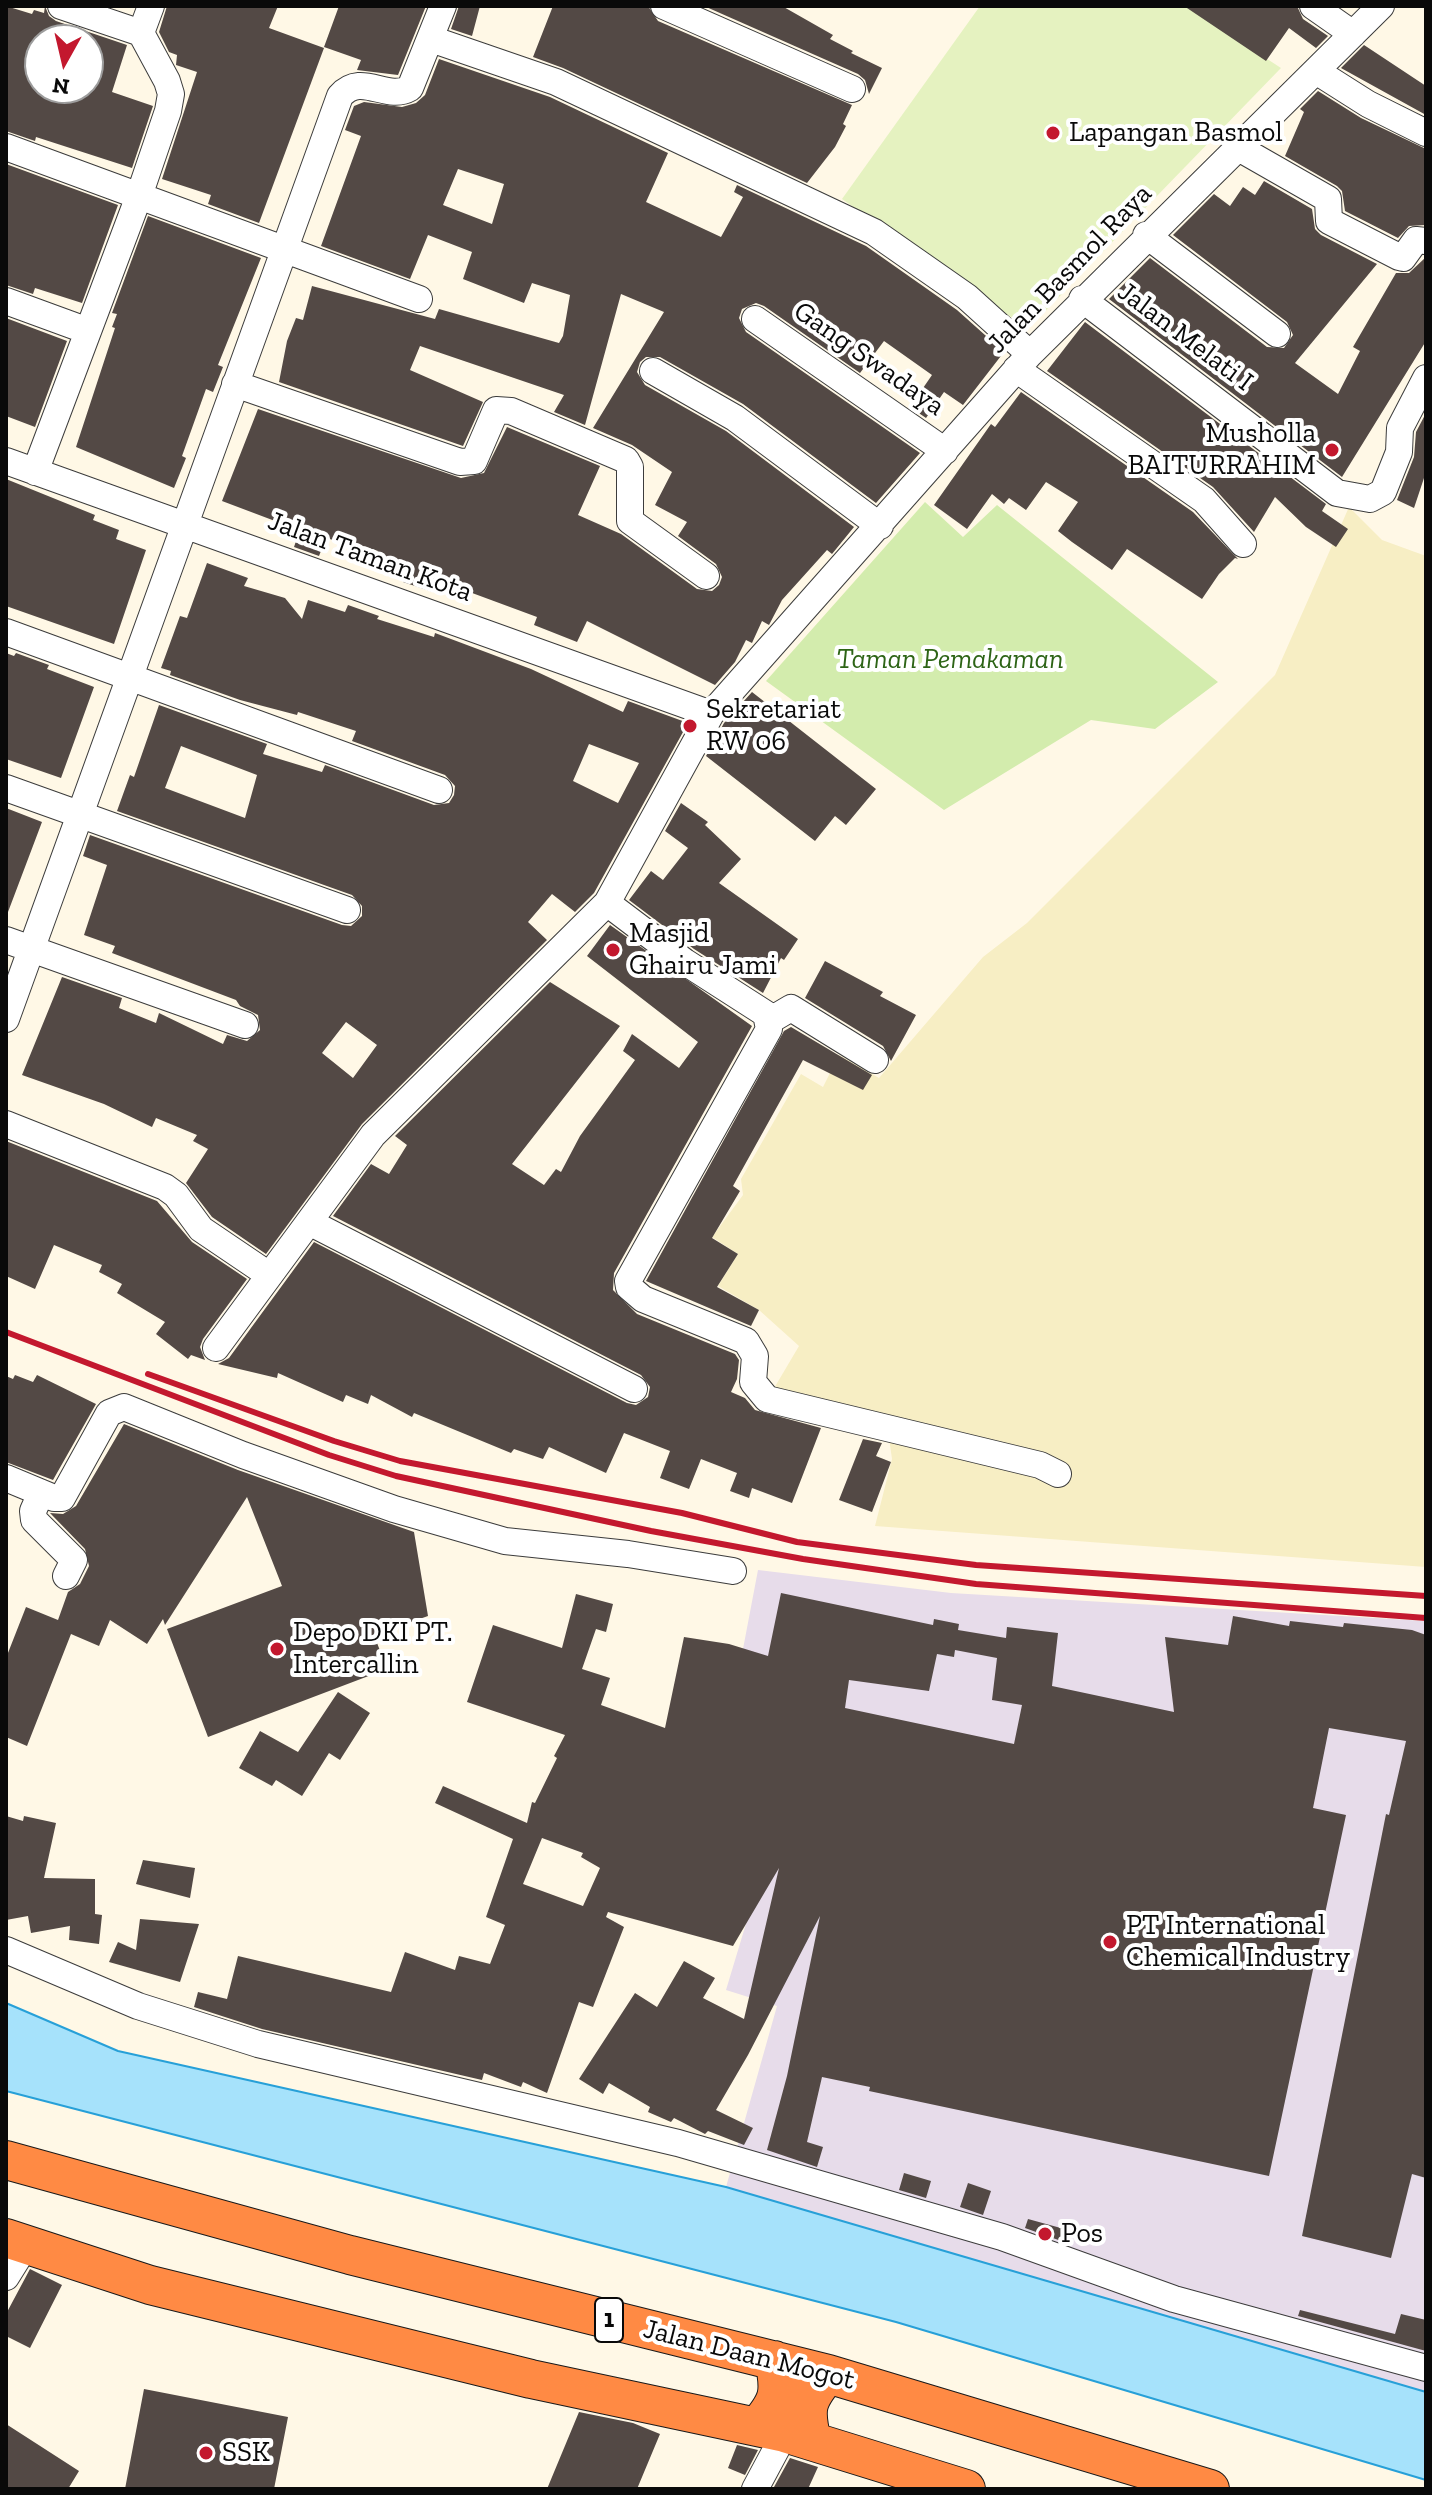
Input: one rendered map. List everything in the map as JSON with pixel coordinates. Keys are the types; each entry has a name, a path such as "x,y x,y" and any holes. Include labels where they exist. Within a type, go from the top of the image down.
{"highway":[{"name":"Jalan Daan Mogot","path":"6,2160 350,2255 828,2374 1210,2489"},
{"path":"16,2241 118,2276 348,2336 785,2434 966,2489"},
{"path":"774,2360 779,2386 774,2407 785,2434"},
{"path":"785,2434 806,2416 811,2395 828,2374"}],"street":[{"path":"35,472 139,196 171,94 141,33 61,6"},
{"path":"141,33 151,6"},
{"path":"6,1019 340,96 347,87 360,84 405,91 410,88 443,6"},
{"path":"664,6 852,89"},
{"path":"1313,6 1353,34"},
{"name":"Jalan Basmol Raya","path":"216,1348 373,1135 607,903 711,714 1023,361 1146,235 1381,6"},
{"path":"431,39 556,82 874,232 967,297 1023,361 1204,500 1243,544"},
{"path":"1316,71 1368,104 1426,133"},
{"path":"6,147 419,299"},
{"path":"1237,147 1328,199 1329,221 1399,257 1403,258 1416,240 1426,241"},
{"path":"1146,235 1277,334"},
{"name":"Jalan Melati I","path":"1082,299 1337,493 1370,499 1383,492 1393,473 1400,428 1426,378"},
{"path":"6,301 88,331"},
{"name":"Gang Swadaya","path":"755,319 945,451"},
{"path":"653,371 735,418 880,526"},
{"path":"235,384 470,463 496,410 511,411 626,460 630,467 630,521 706,576"},
{"name":"Jalan Taman Kota","path":"6,461 711,714"},
{"path":"6,632 439,790"},
{"path":"6,788 347,910"},
{"path":"607,903 685,962 766,1014 769,1021 769,1029 628,1281 629,1287 643,1299 746,1341 755,1356 753,1382 767,1399 1040,1465 1058,1474"},
{"path":"6,940 245,1025"},
{"path":"769,1021 791,1008 875,1060"},
{"path":"6,1124 165,1187 176,1195 201,1229 269,1275"},
{"path":"309,1222 634,1389"},
{"path":"6,1478 58,1499 66,1495 109,1413 124,1407 380,1504 505,1541 628,1554 733,1571"},
{"path":"41,1493 33,1511 34,1520 74,1560 66,1576"},
{"path":"6,1950 138,2006 244,2040 678,2143 987,2233 1174,2299 1426,2368"},
{"path":"6,2277 16,2241"},
{"path":"755,2489 785,2434"}],"shaded area":[{"path":"1349,507 1382,540 1426,556 1426,1567 875,1526 892,1459 887,1424 773,1390 799,1346 759,1310 718,1286 738,1254 712,1237 743,1195 741,1179 801,1074 823,1087 839,1055 879,1078 983,957 1027,923 1275,675"},
{"path":"758,1570 951,1593 1426,1621 1426,2392 726,2187 777,2006 726,1990 767,1854 709,1828"}],"green space":[{"name":"Lapangan Basmol","path":"980,6 1186,6 1281,68 1028,329 842,199"},
{"name":"Taman Pemakaman","path":"925,502 963,537 997,505 1218,682 1155,729 1091,720 944,810 766,681"}],"water":[{"path":"6,2003 118,2051 726,2187 1426,2392 1426,2480 896,2322 6,2091"}],"building":[{"path":"6,6 32,14 34,10 44,13 45,6 49,16 65,24 24,24 24,104 104,104 104,37 127,45 112,92 153,106 132,168 36,137 35,141 6,131"},
{"path":"167,6 278,6 269,28 324,48 259,223 208,204 211,195 162,179 197,72 176,65 177,55 169,52 159,32"},
{"path":"339,6 426,6 398,75 357,70 361,60 324,47"},
{"path":"459,6 480,6 472,36 451,29"},
{"path":"553,6 648,6 658,21 852,105 843,124 846,126 835,147 807,183 563,68 533,57"},
{"path":"704,6 782,6 833,35 830,39 853,51 851,53 882,68 869,94 865,80 858,74"},
{"path":"1184,6 1297,6 1303,19 1328,36 1316,48 1289,28 1266,61"},
{"path":"1364,45 1426,86 1426,115 1341,68"},
{"path":"439,59 550,97 668,153 646,202 721,237 743,197 734,192 737,185 866,246 957,310 1004,352 963,405 944,392 926,418 910,407 932,375 884,341 860,373 764,306 756,303 742,309 739,318 746,332 920,453 876,503 743,404 660,357 646,357 640,362 637,372 645,385 726,431 854,527 832,554 827,550 782,600 769,625 762,621 752,643 746,640 735,662 715,685 587,621 577,642 534,625 537,617 437,580 433,592 403,582 404,578 372,566 378,551 341,539 340,542 326,538 319,556 294,547 298,535 273,526 275,521 222,501 258,409 461,478 484,473 507,427 600,466 578,515 621,534 697,589 712,591 719,585 722,577 716,564 678,536 687,522 655,505 672,472 632,445 593,428 664,312 621,294 585,425 554,412 564,395 420,346 410,370 483,402 463,446 279,382 287,341 296,318 303,320 312,286 435,319 439,309 559,343 563,336 570,295 532,283 524,303 463,279 472,252 428,235 410,279 321,246 361,136 345,130 354,106 364,102 402,107 416,103 425,95","holes":["458,169 504,184 492,224 443,205"]},
{"path":"1318,91 1361,118 1426,149 1426,225 1409,226 1398,238 1345,211 1342,191 1337,186 1285,156 1304,112 1300,109"},
{"path":"6,164 118,205 82,303 35,288 33,294 6,285"},
{"path":"1264,181 1312,209 1315,229 1321,235 1377,264 1295,363 1338,394 1360,351 1353,347 1396,273 1409,273 1426,257 1426,341 1342,477 1109,299 1150,258 1267,347 1284,348 1293,335 1287,322 1173,235 1214,194 1230,206 1243,187 1255,195"},
{"path":"148,216 261,258 218,365 223,367 213,392 206,389 174,488 76,447 115,328 112,327 117,314 112,313"},
{"path":"6,318 67,341 35,427 6,416"},
{"path":"1085,322 1326,504 1322,511 1348,529 1336,547 1306,527 1275,497 1254,532 1213,487 1047,371"},
{"path":"1021,392 1193,512 1238,559 1235,558 1219,574 1202,599 1127,549 1112,570 1072,542 1058,531 1078,502 1046,482 1026,510 1009,498 1004,504 992,494 967,529 934,505 991,424 995,427"},
{"path":"1426,413 1426,472 1414,508 1397,500 1414,457 1416,432"},
{"path":"6,479 95,515 93,520 119,530 116,539 146,550 114,644 6,606"},
{"path":"207,563 248,578 244,586 285,598 302,619 308,600 345,612 348,605 379,616 377,619 434,637 435,633 531,669 623,712 628,701 688,723 594,893 575,912 552,894 528,922 547,940 362,1124 266,1254 212,1217 186,1183 208,1149 193,1141 197,1135 156,1118 152,1127 104,1104 22,1075 62,977 122,998 119,1008 156,1023 159,1013 223,1044 227,1035 247,1041 260,1030 258,1015 240,1006 236,1000 112,953 115,946 84,935 107,865 83,856 90,835 351,926 362,916 362,906 352,895 117,811 130,775 134,777 159,705 267,744 263,754 322,772 325,765 434,805 449,803 455,786 445,775 352,741 356,731 298,712 297,715 240,700 170,675 171,671 161,668 180,616 187,618","holes":["589,744 639,763 618,803 573,781","181,746 257,775 245,818 165,788","346,1022 377,1045 353,1078 322,1053"]},
{"path":"6,653 14,656 16,653 49,665 47,669 94,687 61,778 6,759"},
{"path":"752,692 876,789 846,825 835,816 815,841 706,756 724,723"},
{"path":"681,803 708,822 705,825 741,859 719,883 798,939 784,960 781,958 763,993 694,949 629,900 651,871 663,880 688,848 665,831"},
{"path":"6,808 42,822 8,912 6,912"},
{"path":"610,925 752,1026 614,1273 613,1290 637,1314 735,1354 739,1360 737,1379 731,1392 745,1398 755,1410 821,1428 792,1503 752,1488 749,1498 730,1491 737,1473 701,1459 689,1489 660,1478 670,1451 624,1433 606,1473 549,1447 543,1459 514,1449 511,1453 414,1413 412,1417 371,1395 368,1404 346,1395 343,1402 278,1373 277,1378 218,1364 229,1358 314,1242 627,1403 636,1405 648,1397 650,1387 641,1375 333,1216 371,1164 389,1174 407,1145 395,1136 550,982 620,1026 512,1164 544,1185 556,1169 561,1172 580,1136 635,1060 623,1051 632,1034 679,1068 698,1042 587,956"},
{"path":"825,961 883,992 880,996 916,1015 891,1061 883,1046 805,998"},
{"path":"791,1027 872,1075 863,1090 803,1060 733,1186 740,1191 712,1238 738,1254 717,1287 759,1310 751,1326 646,1281 784,1031"},
{"path":"6,1141 157,1201 192,1242 247,1279 203,1339 200,1347 205,1360 191,1355 188,1359 156,1334 165,1322 117,1293 122,1284 99,1272 102,1265 54,1245 35,1289 6,1276"},
{"path":"15,1375 33,1382 37,1375 96,1404 53,1480 6,1462 6,1376 13,1379"},
{"path":"124,1424 238,1470 414,1532 428,1616 374,1635 387,1669 208,1737 167,1629 282,1586 247,1497 165,1625 163,1619 147,1644 110,1620 99,1646 71,1634 27,1746 6,1737 6,1658 26,1607 58,1620 68,1592 80,1584 89,1566 85,1549 50,1513 63,1514 76,1506"},
{"path":"863,1439 882,1443 876,1456 891,1462 872,1512 839,1500"},
{"path":"781,1593 933,1625 934,1619 959,1624 958,1630 1006,1638 1007,1627 1058,1633 1052,1686 1174,1712 1165,1637 1228,1645 1233,1616 1289,1626 1290,1621 1343,1627 1344,1623 1412,1630 1426,1635 1426,2178 1412,2174 1391,2258 1302,2236 1386,1814 1389,1815 1406,1741 1329,1728 1313,1808 1346,1815 1269,2176 869,2091 870,2087 822,2077 807,2142 823,2147 817,2167 767,2150 787,2076 820,1916 716,2110 753,2128 744,2145 708,2131 705,2134 674,2118 671,2122 648,2112 650,2107 609,2083 603,2094 579,2079 635,1993 657,2007 684,1961 715,1978 703,1998 744,2019 779,1868 733,1946 608,1912 606,1917 624,1927 593,2007 579,2002 547,2093 523,2082 521,2087 484,2073 482,2080 262,2029 194,2007 198,1992 227,1999 238,1956 391,1992 405,1952 455,1970 459,1956 490,1964 505,1925 486,1917 513,1839 435,1803 443,1786 527,1823 532,1802 535,1803 565,1735 467,1702 493,1625 562,1648 576,1594 613,1604 606,1632 596,1629 582,1669 610,1678 601,1705 665,1728 684,1637 729,1644 768,1656","holes":["955,1650 997,1658 992,1700 1022,1705 1014,1744 845,1708 849,1680 929,1691 937,1654 954,1657","542,1838 583,1853 581,1857 600,1868 583,1906 523,1884"]},
{"path":"338,1692 370,1713 340,1760 329,1753 302,1796 276,1780 272,1786 239,1768 260,1731 298,1752"},
{"path":"6,1816 23,1821 24,1816 56,1823 44,1878 95,1879 95,1914 102,1915 99,1944 69,1940 70,1926 31,1933 28,1916 6,1920"},
{"path":"143,1860 195,1868 190,1898 136,1884"},
{"path":"140,1919 199,1924 180,1982 109,1962 118,1942 136,1950"},
{"path":"904,2173 931,2181 926,2198 899,2190"},
{"name":"Pos","path":"968,2183 991,2191 983,2215 960,2207"},
{"path":"1028,2219 1068,2230 1064,2242 1025,2228"},
{"path":"30,2269 62,2285 30,2348 6,2336 6,2314"},
{"path":"1300,2310 1395,2334 1401,2314 1426,2320 1426,2351 1298,2316"},
{"name":"SSK","path":"144,2389 288,2417 274,2489 125,2489"},
{"path":"579,2412 633,2423 660,2434 637,2489 547,2489"},
{"path":"6,2424 79,2471 68,2489 6,2489"},
{"path":"737,2445 758,2450 745,2475 728,2468"},
{"path":"790,2458 818,2467 808,2489 774,2487"}],"railway":[{"path":"6,1332 329,1455 396,1476 651,1531 803,1559 976,1584 1426,1618"},
{"path":"148,1374 334,1441 400,1461 682,1513 797,1542 976,1565 1426,1596"}],"place":[{"name":"Lapangan Basmol","path":"1053,133"},
{"name":"Musholla BAITURRAHIM","path":"1332,450"},
{"name":"Sekretariat RW 06","path":"690,726"},
{"name":"Masjid Ghairu Jami","path":"613,950"},
{"name":"Depo DKI PT. Intercallin","path":"277,1649"},
{"name":"PT International Chemical Industry","path":"1110,1942"},
{"name":"Pos","path":"1045,2234"},
{"name":"SSK","path":"206,2453"}]}
